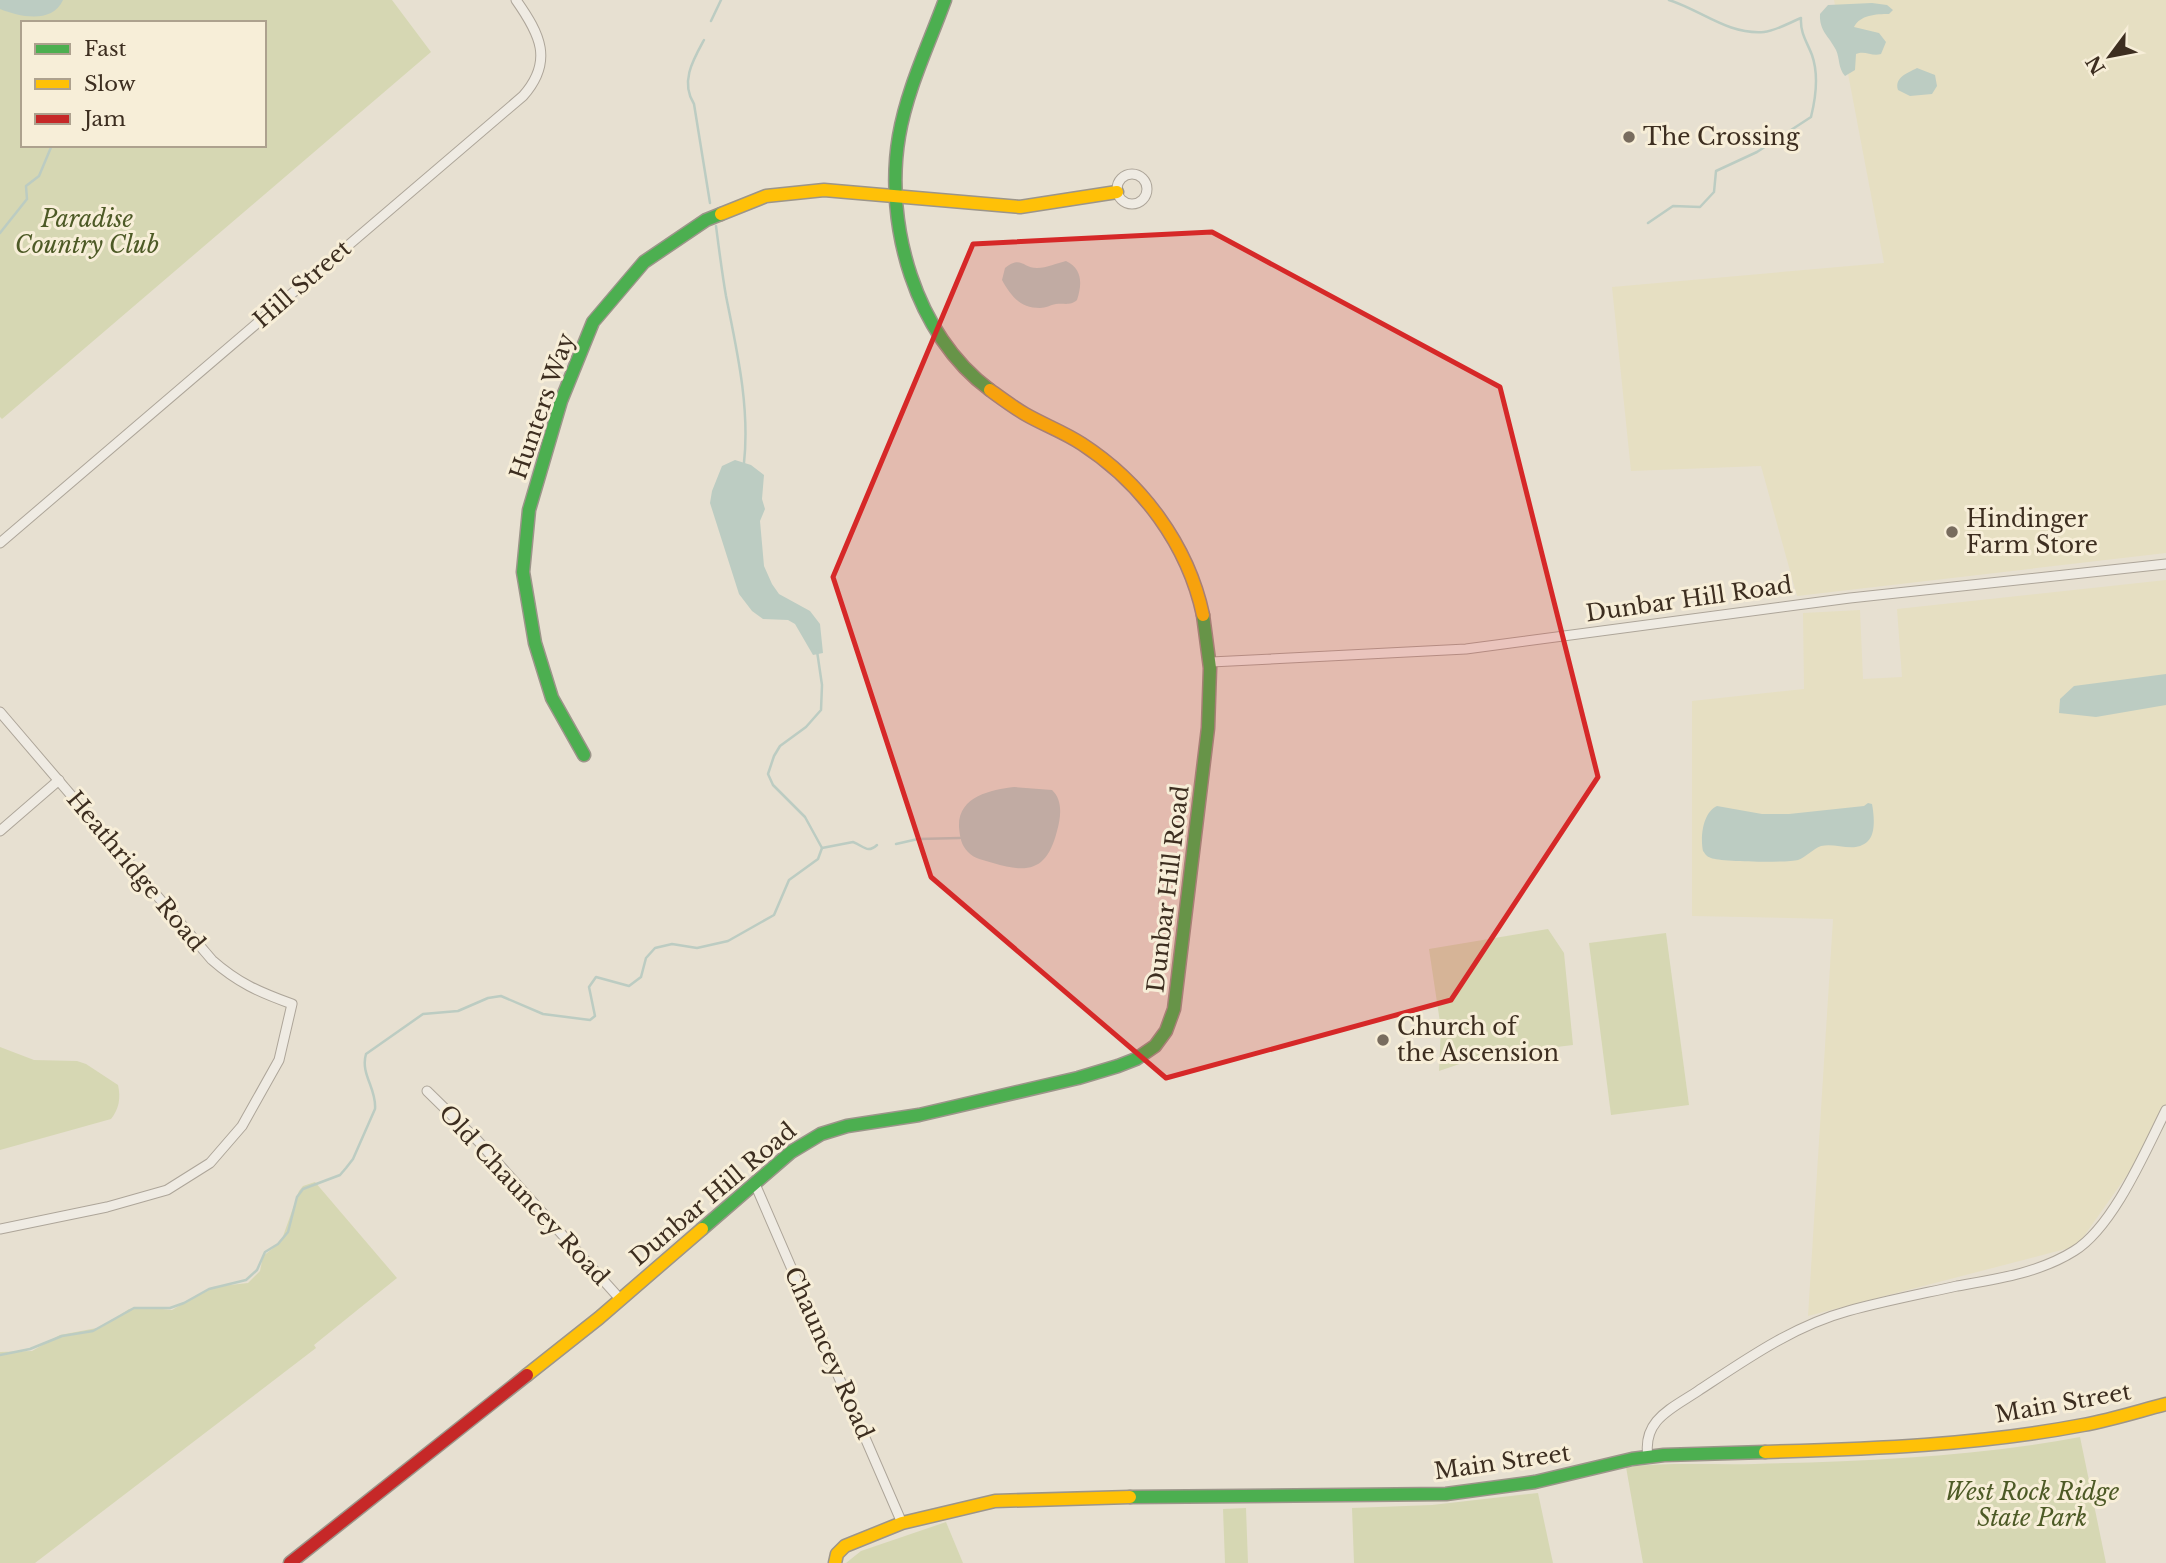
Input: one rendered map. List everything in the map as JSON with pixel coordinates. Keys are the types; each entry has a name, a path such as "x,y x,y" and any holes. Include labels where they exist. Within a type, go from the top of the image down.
{"street":[{"name":"Hill Street","path":"0,543 523,96 540,72 541,56 534,28 516,0"},
{"path":"945,0 900,135 896,158 895,196 901,239 908,272 917,295 960,361 996,394 1098,455 1143,496 1171,535 1190,574 1204,615 1211,662"},
{"name":"Hunters Way","path":"584,755 552,698 535,643 523,572 529,510 561,401 593,322 643,262 706,220 766,196 824,190 1020,207 1117,192"},
{"name":"Dunbar Hill Road","path":"290,1563 621,1300 804,1142 831,1128 856,1122 911,1117 1099,1071 1149,1051 1160,1041 1174,1009 1206,747 1211,662 1466,649 1850,598 2166,564"},
{"name":"Heathridge Road","path":"0,712 212,960 233,978 253,990 292,1004 279,1060 242,1126 210,1163 167,1190 107,1207 0,1229"},
{"path":"0,831 59,780"},
{"name":"Old Chauncey Road","path":"427,1091 478,1141 621,1300"},
{"path":"1648,1457 1646,1437 1654,1422 1744,1361 1801,1328 1846,1312 2021,1273 2063,1258 2085,1244 2114,1209 2166,1110"},
{"name":"Chauncey Road","path":"755,1184 902,1523"},
{"name":"Main Street","path":"835,1563 837,1554 845,1546 902,1523 970,1506 1013,1500 1446,1494 1535,1482 1618,1461 1648,1457 1930,1444 2084,1425 2166,1404"}],"highlighted area":[{"path":"1212,232 1500,387 1598,777 1451,1000 1166,1078 931,877 833,577 973,244"}],"shaded area":[{"path":"0,0 63,0 51,13 44,16 26,16 0,9"},
{"path":"1834,0 2166,0 2166,553 1797,596 1761,466 1631,471 1612,287 1884,263"},
{"path":"1828,5 1887,5 1893,10 1889,14 1864,18 1854,27 1879,33 1886,42 1881,54 1856,54 1855,70 1845,76 1836,50 1823,29 1820,14"},
{"path":"1917,68 1935,75 1937,86 1932,94 1910,96 1898,90 1900,79"},
{"path":"1066,261 1076,268 1080,278 1077,300 1072,303 1042,308 1027,306 1013,296 1002,280 1005,268 1010,264 1018,262 1037,268"},
{"path":"735,460 751,465 764,475 762,499 765,509 760,521 764,566 779,594 810,611 820,624 823,653 813,655 795,624 788,620 763,619 752,611 739,594 710,503 722,466"},
{"path":"2166,580 2166,1120 2077,1246 1808,1316 1833,919 1692,916 1692,701 1804,689 1803,613 1860,610 1863,679 1902,677 1897,609"},
{"path":"2166,674 2166,705 2096,717 2059,713 2060,699 2074,686"},
{"path":"1014,787 1052,790 1059,804 1058,826 1048,854 1035,866 1026,868 1006,866 973,856 961,841 959,827 964,808 978,796"},
{"path":"1872,804 1873,808 1871,838 1857,847 1821,846 1798,860 1781,862 1717,859 1708,857 1703,851 1704,825 1708,814 1717,806 1762,814 1789,814 1864,806"}],"green space":[{"name":"Paradise Country Club","path":"0,0 392,0 431,52 2,419"},
{"path":"1548,929 1564,953 1573,1045 1483,1056 1439,1071 1441,1029 1429,949"},
{"path":"1666,933 1689,1105 1611,1115 1589,943"},
{"path":"0,1047 34,1060 77,1061 86,1064 118,1085 119,1103 114,1115 111,1119 0,1150"},
{"path":"315,1182 397,1278 314,1345 316,1348 35,1563 0,1563 0,1352 32,1351 60,1335 102,1327 129,1309 144,1307 172,1310 212,1287 248,1283 260,1271 263,1256 281,1242 299,1191 303,1186"},
{"name":"West Rock Ridge State Park","path":"2080,1437 2106,1563 1643,1563 1626,1467 1918,1457"},
{"path":"1538,1493 1553,1563 1354,1563 1352,1508 1432,1505"},
{"path":"1246,1508 1248,1563 1225,1563 1223,1509"},
{"path":"946,1522 963,1563 846,1563 861,1551"}],"waterway":[{"path":"711,21 721,0"},
{"path":"1648,223 1673,206 1700,207 1714,192 1716,171 1757,152 1811,117 1815,94 1814,63 1803,33 1801,18 1773,30 1751,32 1727,26 1669,0"},
{"path":"704,40 690,71 688,88 694,104 710,203"},
{"path":"0,233 27,199 26,186 39,176 51,147"},
{"path":"716,226 741,379 745,421 744,463"},
{"path":"0,1355 30,1349 62,1336 93,1331 134,1308 170,1308 209,1289 246,1280 257,1270 265,1252 278,1244 288,1232 297,1197 303,1189 340,1175 353,1159 375,1109 374,1095 365,1068 366,1054 423,1014 458,1011 488,998 501,996 543,1014 590,1020 595,1016 589,987 596,977 629,986 641,977 646,958 655,948 672,944 697,948 728,941 774,915 789,880 818,859 822,848 805,817 773,785 768,774 780,746 806,727 821,710 822,685 817,651"},
{"path":"896,844 918,839 960,838"},
{"path":"822,848 853,842 868,849 877,845"}],"traffic: fast":[{"path":"945,0 903,118 896,170 896,205 901,241 924,309 942,339 964,367 990,390"},
{"path":"584,755 552,698 535,643 523,572 529,510 561,401 593,322 644,262 706,220 721,214"},
{"path":"702,1229 791,1152 821,1134 847,1126 919,1115 1078,1078 1136,1059 1155,1046 1166,1031 1174,1009 1208,728 1210,668 1203,615"},
{"path":"1130,1497 1446,1494 1535,1482 1632,1459 1664,1455 1765,1452"}],"traffic: slow":[{"path":"721,214 766,196 824,190 1020,207 1117,192"},
{"path":"990,390 1025,414 1082,444 1124,477 1143,497 1174,540 1196,589 1203,615"},
{"path":"527,1375 599,1318 702,1229"},
{"path":"1765,1452 1965,1442 2093,1423 2166,1404"},
{"path":"835,1563 837,1554 845,1546 902,1523 995,1501 1130,1497"}],"traffic: jam":[{"path":"290,1563 527,1375"}],"place":[{"name":"The Crossing","path":"1629,137"},
{"name":"Hindinger Farm Store","path":"1952,532"},
{"name":"Church of the Ascension","path":"1383,1040"}]}
